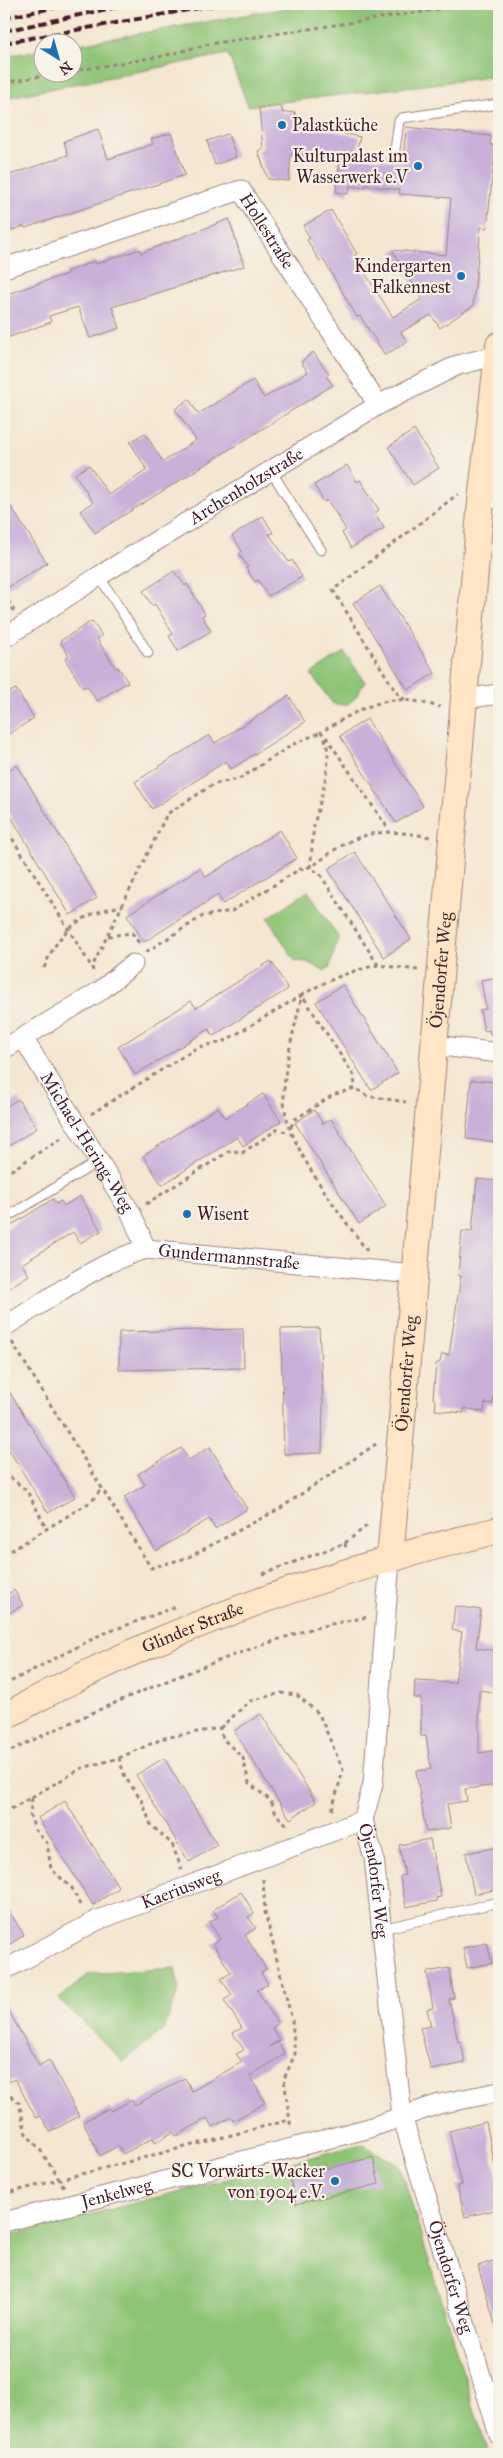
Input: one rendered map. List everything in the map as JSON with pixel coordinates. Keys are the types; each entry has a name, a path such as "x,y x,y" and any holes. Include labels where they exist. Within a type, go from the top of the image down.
{"street":[{"name":"Hollestraße","path":"4,268 241,190 378,406"},
{"name":"Archenholzstraße","path":"4,638 99,576 378,406 458,365 499,351"},
{"name":"Öjendorfer Weg","path":"499,351 488,499 464,705 451,841 385,1612 373,1784 364,1820 374,1858 402,2116 493,2388 499,2435"},
{"path":"464,705 499,694"},
{"path":"4,1049 100,990 133,964"},
{"name":"Michael-Hering-Weg","path":"23,1038 131,1213 146,1249"},
{"path":"434,1045 499,1053"},
{"name":"Gundermannstraße","path":"6,1332 90,1274 126,1255 146,1249 414,1274"},
{"name":"Glinder Straße","path":"4,1717 54,1690 150,1646 286,1593 390,1559 499,1530"},
{"name":"Kaeriusweg","path":"4,1970 89,1925 188,1885 364,1820"},
{"name":"Jenkelweg","path":"4,2222 366,2129 439,2104 499,2092"}],"lane":[{"path":"395,150 398,122 402,118 499,104"},
{"path":"271,471 321,550"},
{"path":"99,576 148,653"},
{"path":"4,1219 99,1160"},
{"path":"382,1929 499,1902"}],"path":[{"path":"82,69 163,56 209,44 474,4"},
{"path":"4,83 32,78"},
{"path":"405,700 396,692 333,590 464,490 488,499"},
{"path":"92,966 167,814 214,784 239,779 292,745 322,732 360,708 405,700 464,705"},
{"path":"322,732 389,830"},
{"path":"310,868 314,826 328,772 325,737"},
{"path":"4,825 92,966 100,990"},
{"path":"108,936 132,933 145,952 203,916 232,911 300,869 310,868 336,849 356,838 389,830 451,841"},
{"path":"310,868 320,874 378,966"},
{"path":"44,968 50,954 68,928 100,910 123,906"},
{"path":"4,1175 77,1125 198,1047 223,1042 333,977 378,966 440,973"},
{"path":"302,995 354,1076 355,1088"},
{"path":"302,995 289,1054 284,1098 285,1111 299,1148 325,1191 380,1270"},
{"path":"355,1088 367,1096 429,1106"},
{"path":"291,1127 294,1120 333,1095 355,1088"},
{"path":"131,1213 231,1150 242,1152 278,1129 294,1136"},
{"path":"6,1332 151,1568 189,1558 279,1509 376,1444"},
{"path":"4,1472 27,1491 46,1527"},
{"path":"4,1555 46,1527 61,1521 92,1501 102,1488"},
{"path":"345,1543 374,1520"},
{"path":"4,1754 74,1720 186,1674 305,1631 385,1612"},
{"path":"4,1813 82,1768 119,1758 164,1738 220,1728 250,1701 281,1693 297,1695 319,1714 343,1770 330,1818"},
{"path":"220,1728 223,1739 243,1758 249,1783 271,1801 276,1814 293,1832"},
{"path":"119,1758 125,1777 142,1801 151,1825 172,1844 188,1885"},
{"path":"32,1798 30,1815 35,1830 47,1844 51,1869 72,1888 89,1925"},
{"path":"262,1858 265,1912 292,2020 295,2054 284,2079 288,2120 296,2146"},
{"path":"4,2090 19,2103 26,2134 39,2148 75,2204"},
{"path":"4,2194 288,2120"}],"green space":[{"path":"309,4 499,4 499,76 248,106 228,54 4,98 4,56 32,52 32,82 82,82 82,43"},
{"path":"344,652 365,682 355,698 346,705 333,704 311,674"},
{"path":"308,891 338,937 330,967 324,971 307,962 295,961 268,918"},
{"path":"175,1968 179,1988 164,2029 123,2062 59,1999 89,1974"},
{"path":"362,2144 400,2166 488,2454 4,2454 4,2237"}],"building":[{"path":"281,106 283,113 295,112 298,123 360,137 356,154 370,156 370,158 403,162 406,127 491,136 490,145 496,145 487,228 481,227 473,306 440,328 431,315 401,332 407,342 385,355 360,316 357,317 323,259 320,262 307,240 310,238 303,226 331,210 357,254 354,256 393,317 422,299 392,250 446,255 451,198 399,194 400,190 365,185 365,188 350,186 348,194 336,192 340,158 291,154 289,181 268,179 258,151 263,148 259,108"},
{"path":"98,129 108,159 153,144 151,139 171,133 185,175 25,228 24,226 4,233 4,177 68,155 64,141"},
{"path":"228,134 236,157 215,165 207,141"},
{"path":"229,219 244,266 112,307 120,328 90,338 78,307 49,316 51,322 4,339 4,295 67,274 66,272 95,261 96,264 140,249 141,253"},
{"path":"313,352 329,374 326,376 333,385 95,533 80,511 93,503 75,474 89,465 109,495 147,470 130,442 145,433 163,462 196,440 175,409 189,399 198,414 253,380 264,398 308,372 301,362"},
{"path":"414,430 439,468 413,485 388,447"},
{"path":"347,465 357,482 360,480 379,510 375,513 384,528 351,548 342,533 346,530 327,500 324,502 314,485"},
{"path":"4,496 47,563 4,590"},
{"path":"263,516 273,533 269,534 289,562 292,560 302,577 268,596 258,580 255,582 246,568 248,567 239,554 242,551 232,536"},
{"path":"174,571 185,586 187,584 205,614 202,616 211,631 178,651 169,636 173,634 155,604 152,606 143,591"},
{"path":"380,586 435,673 408,690 353,603"},
{"path":"92,621 102,636 97,639 116,668 118,667 128,682 97,701 87,686 83,688 65,659 69,656 60,641"},
{"path":"16,689 34,718 4,737 4,695"},
{"path":"289,696 305,722 231,769 226,761 152,809 135,782 209,735 215,743"},
{"path":"367,719 423,806 396,823 340,736"},
{"path":"17,765 97,898 70,915 4,805 4,773"},
{"path":"280,830 297,858 223,904 218,895 144,942 127,915 200,868 206,877"},
{"path":"355,852 411,939 384,957 328,869"},
{"path":"271,961 288,989 213,1036 209,1029 135,1075 118,1047 191,1001 196,1008"},
{"path":"499,977 499,1034 490,1034 489,1030 484,1031 480,1010 486,1009 481,980"},
{"path":"343,985 398,1073 371,1090 316,1002"},
{"path":"471,1080 499,1082 499,1142 466,1139"},
{"path":"263,1094 281,1121 243,1146 237,1137 162,1185 143,1156 218,1107 225,1118"},
{"path":"18,1099 37,1128 4,1149 4,1108"},
{"path":"314,1110 323,1124 331,1119 386,1206 359,1224 295,1123"},
{"path":"477,1179 499,1181 499,1343 493,1404 485,1403 484,1412 464,1408 464,1413 435,1410 436,1403 433,1398 436,1364 440,1362 442,1354 449,1355 461,1276 458,1276 462,1231 472,1232"},
{"path":"80,1196 101,1231 80,1243 73,1232 22,1264 29,1275 4,1291 4,1230 53,1199 56,1204 61,1201 64,1206"},
{"path":"319,1328 323,1402 322,1453 284,1454 281,1329"},
{"path":"243,1329 244,1368 119,1370 119,1332"},
{"path":"4,1383 75,1497 48,1513 4,1442"},
{"path":"210,1447 247,1509 215,1529 209,1519 156,1551 124,1497 145,1485 138,1474 181,1448 189,1460"},
{"path":"14,1590 23,1605 4,1616 4,1597"},
{"path":"455,1606 481,1610 476,1648 499,1651 499,1693 479,1690 479,1753 499,1750 499,1785 465,1789 467,1801 447,1804 451,1828 426,1832 416,1771 431,1769 426,1736 421,1736 421,1698 414,1698 415,1681 455,1683 462,1632 452,1630"},
{"path":"261,1714 316,1802 290,1819 234,1731"},
{"path":"164,1758 217,1845 189,1862 136,1775"},
{"path":"65,1801 119,1888 93,1905 38,1818"},
{"path":"430,1839 441,1897 436,1898 437,1901 406,1907 400,1876 405,1875 399,1845"},
{"path":"499,1847 499,1889 474,1894 466,1853"},
{"path":"241,1892 254,1913 248,1917 256,1928 245,1935 266,1969 261,1973 268,1984 257,1990 278,2024 272,2028 279,2040 269,2047 278,2042 285,2054 250,2076 265,2103 233,2121 231,2117 212,2127 207,2118 176,2136 173,2132 155,2143 153,2138 123,2154 118,2146 100,2156 83,2122 109,2108 111,2111 132,2100 135,2105 185,2078 192,2091 242,2062 236,2054 244,2050 233,2033 242,2028 224,2000 232,1995 221,1979 231,1973 213,1944 220,1939 209,1922 218,1917 213,1910"},
{"path":"4,1903 24,1935 4,1948"},
{"path":"487,1943 492,1963 467,1968 463,1948"},
{"path":"449,1968 454,1998 449,1999 458,2042 461,2042 465,2063 431,2070 420,2028 431,2026 427,2009 433,2008 427,1972"},
{"path":"4,2002 39,2066 49,2060 79,2116 50,2132 41,2116 36,2118 15,2079 9,2082 4,2073"},
{"path":"486,2122 499,2186 499,2209 465,2217 457,2186 462,2185 449,2131"},
{"name":"SC Vorwärts-Wacker von 1904 e.V.","path":"373,2157 379,2184 296,2204 290,2178"},
{"path":"499,2259 499,2324 495,2324 478,2266"}],"railway":[{"path":"4,18 72,4"},
{"path":"4,31 131,4"},
{"path":"4,43 221,4"}],"place":[{"name":"Palastküche","path":"282,125"},
{"name":"Kulturpalast im Wasserwerk e.V","path":"418,166"},
{"name":"Kindergarten Falkennest","path":"461,276"},
{"name":"Wisent","path":"187,1214"},
{"name":"SC Vorwärts-Wacker von 1904 e.V.","path":"335,2181"}]}
